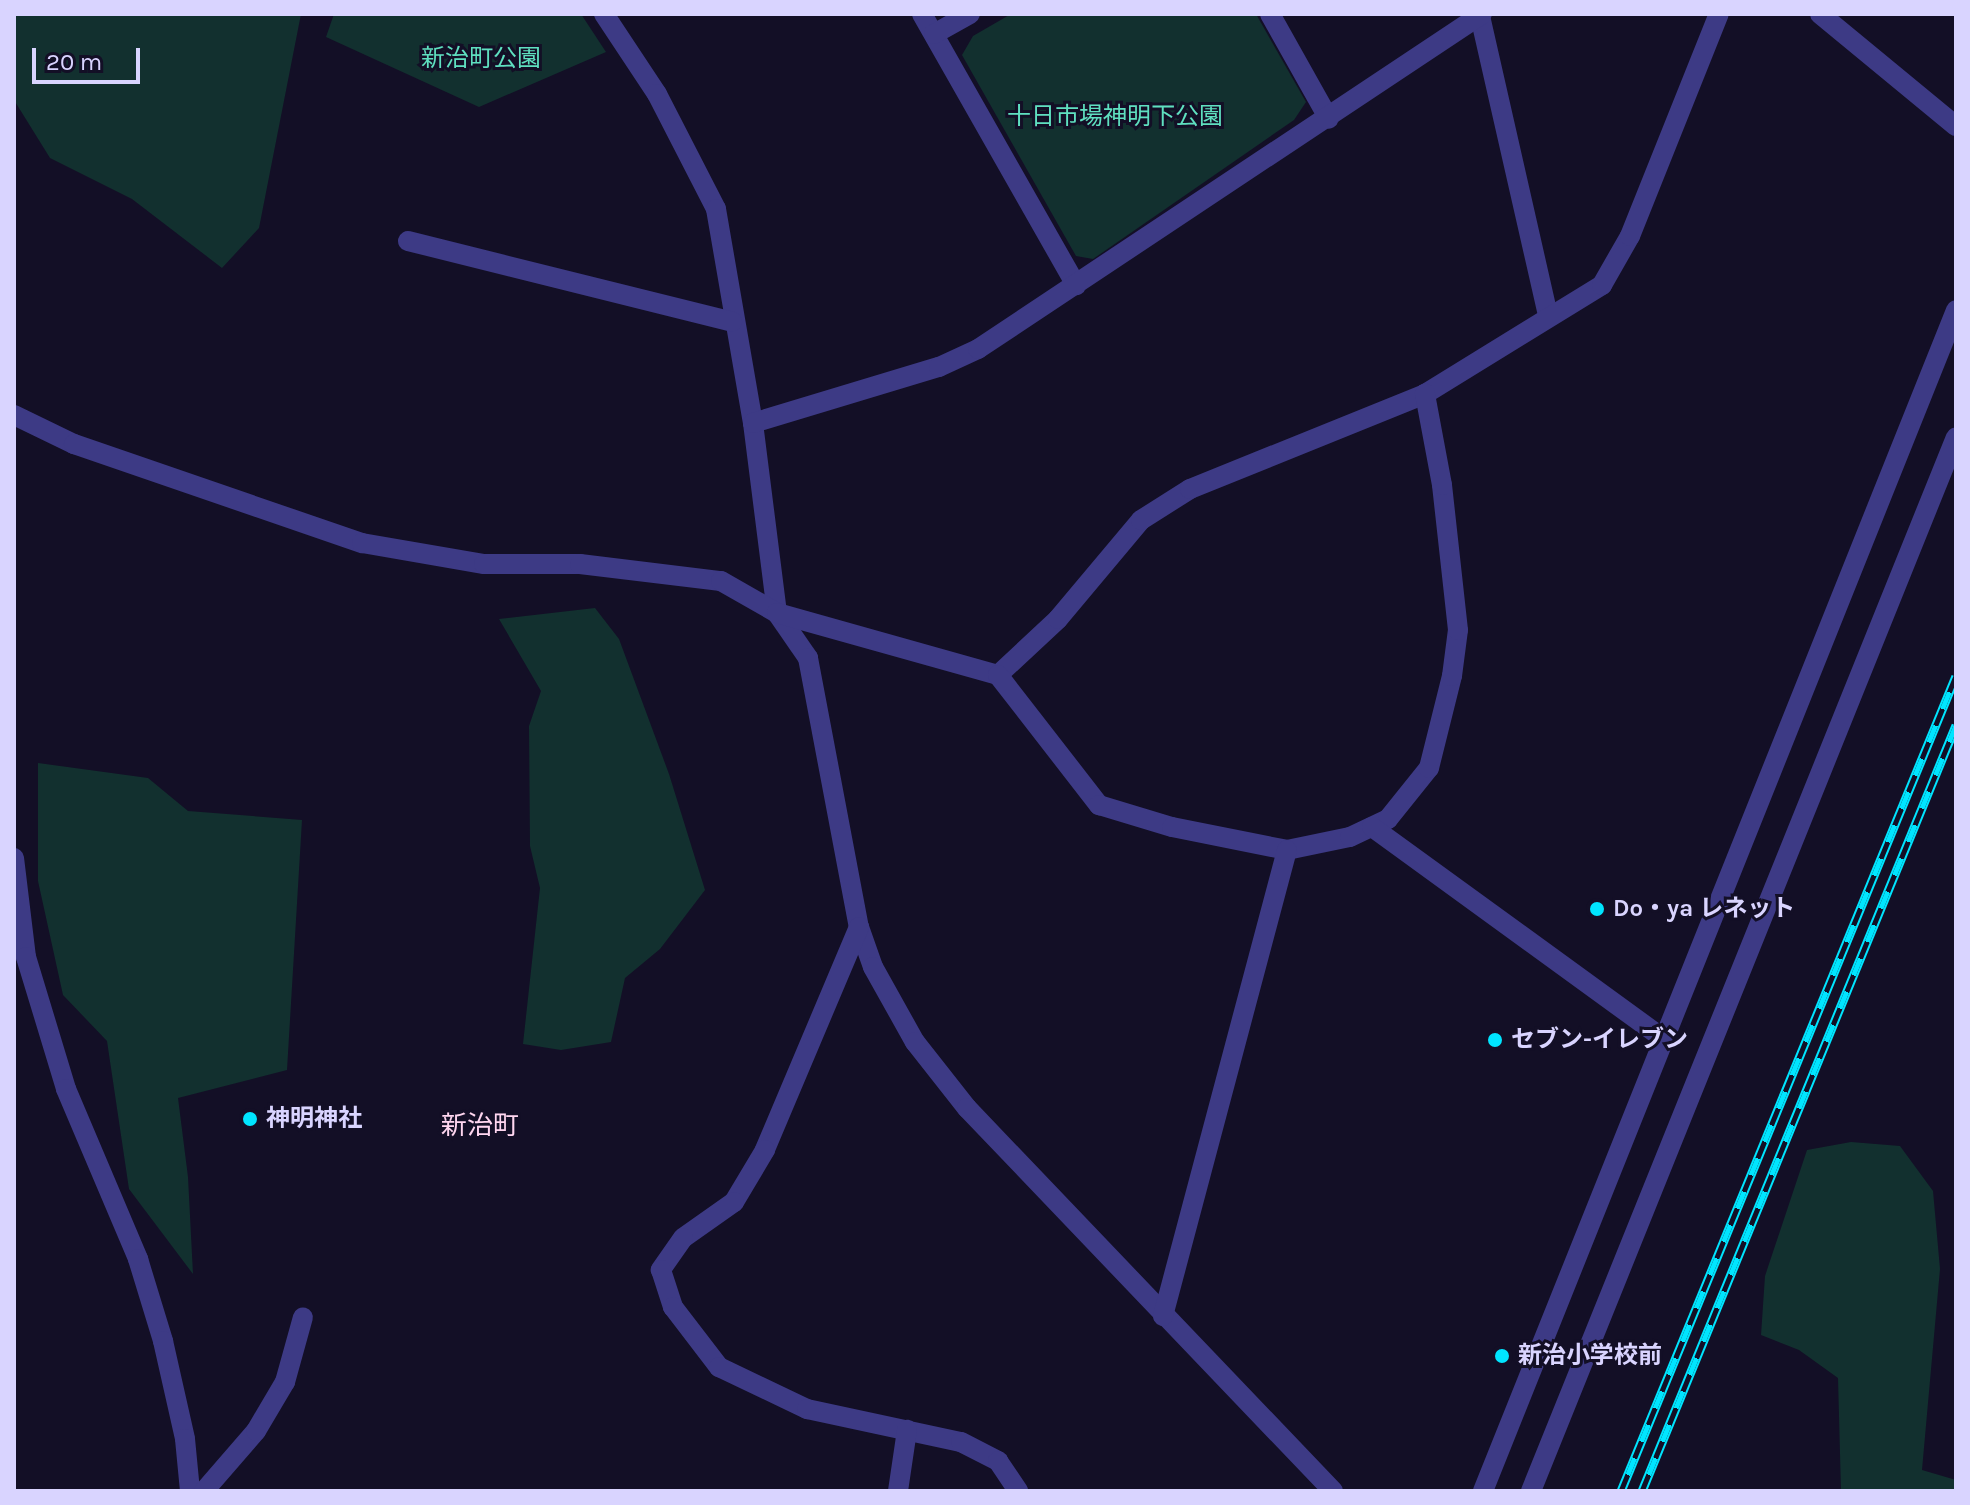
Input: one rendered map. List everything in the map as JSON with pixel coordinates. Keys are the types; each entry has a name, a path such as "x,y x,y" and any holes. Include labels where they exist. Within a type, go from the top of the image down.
{"street":[{"path":"604,14 657,94 716,209 732,322 753,423 777,613 808,658 859,927 873,967 915,1042 1014,1161 1333,1491"},
{"path":"922,14 1076,285"},
{"path":"934,34 970,14"},
{"path":"1270,14 1329,119"},
{"path":"998,675 1058,619 1141,520 1205,483 1425,394 1602,285 1630,236 1719,14"},
{"path":"1820,14 1956,126"},
{"path":"753,423 939,367 978,349 1329,119 1481,15 1548,316"},
{"path":"408,241 732,322"},
{"path":"1483,1491 1956,310"},
{"path":"14,415 74,444 362,543 484,564 580,564 721,581 777,613 998,675 1099,805 1172,827 1287,850 1372,827 1388,819 1429,768 1452,676 1458,630 1425,394"},
{"path":"1531,1491 1956,437"},
{"path":"1372,827 1665,1040"},
{"path":"1163,1316 1287,850"},
{"path":"14,858 26,957 66,1089 138,1259 159,1327 185,1439 190,1491"},
{"path":"859,927 765,1150 734,1202 683,1238 661,1270 673,1307 719,1367 807,1409 961,1442 998,1461 1018,1491"},
{"path":"204,1491 256,1431 285,1382 303,1317"},
{"path":"898,1491 907,1430"}],"green space":[{"path":"14,14 301,14 259,228 222,268 132,199 50,158 14,100"},
{"name":"新治町公園","path":"334,14 581,14 606,52 479,107 326,37"},
{"name":"十日市場神明下公園","path":"1011,14 1256,14 1306,102 1294,120 1093,259 1076,256 962,55 973,36"},
{"path":"595,608 619,639 669,774 705,890 660,949 625,978 611,1042 561,1050 523,1044 540,888 530,846 529,726 541,691 499,619"},
{"path":"38,763 148,778 188,811 302,820 287,1070 178,1098 188,1177 193,1274 129,1189 107,1041 63,995 38,881"},
{"path":"1851,1142 1900,1146 1933,1191 1940,1269 1922,1470 1956,1480 1956,1491 1841,1491 1838,1378 1799,1350 1761,1335 1765,1276 1807,1150"}],"railway":[{"path":"1621,1491 1956,676"},
{"path":"1642,1491 1956,725"}],"place":[{"name":"Do・ya レネット","path":"1597,909"},
{"name":"セブン-イレブン","path":"1495,1040"},
{"name":"神明神社","path":"250,1119"},
{"name":"新治小学校前","path":"1502,1356"}],"district":[{"name":"新治町","path":"480,1126"}]}
